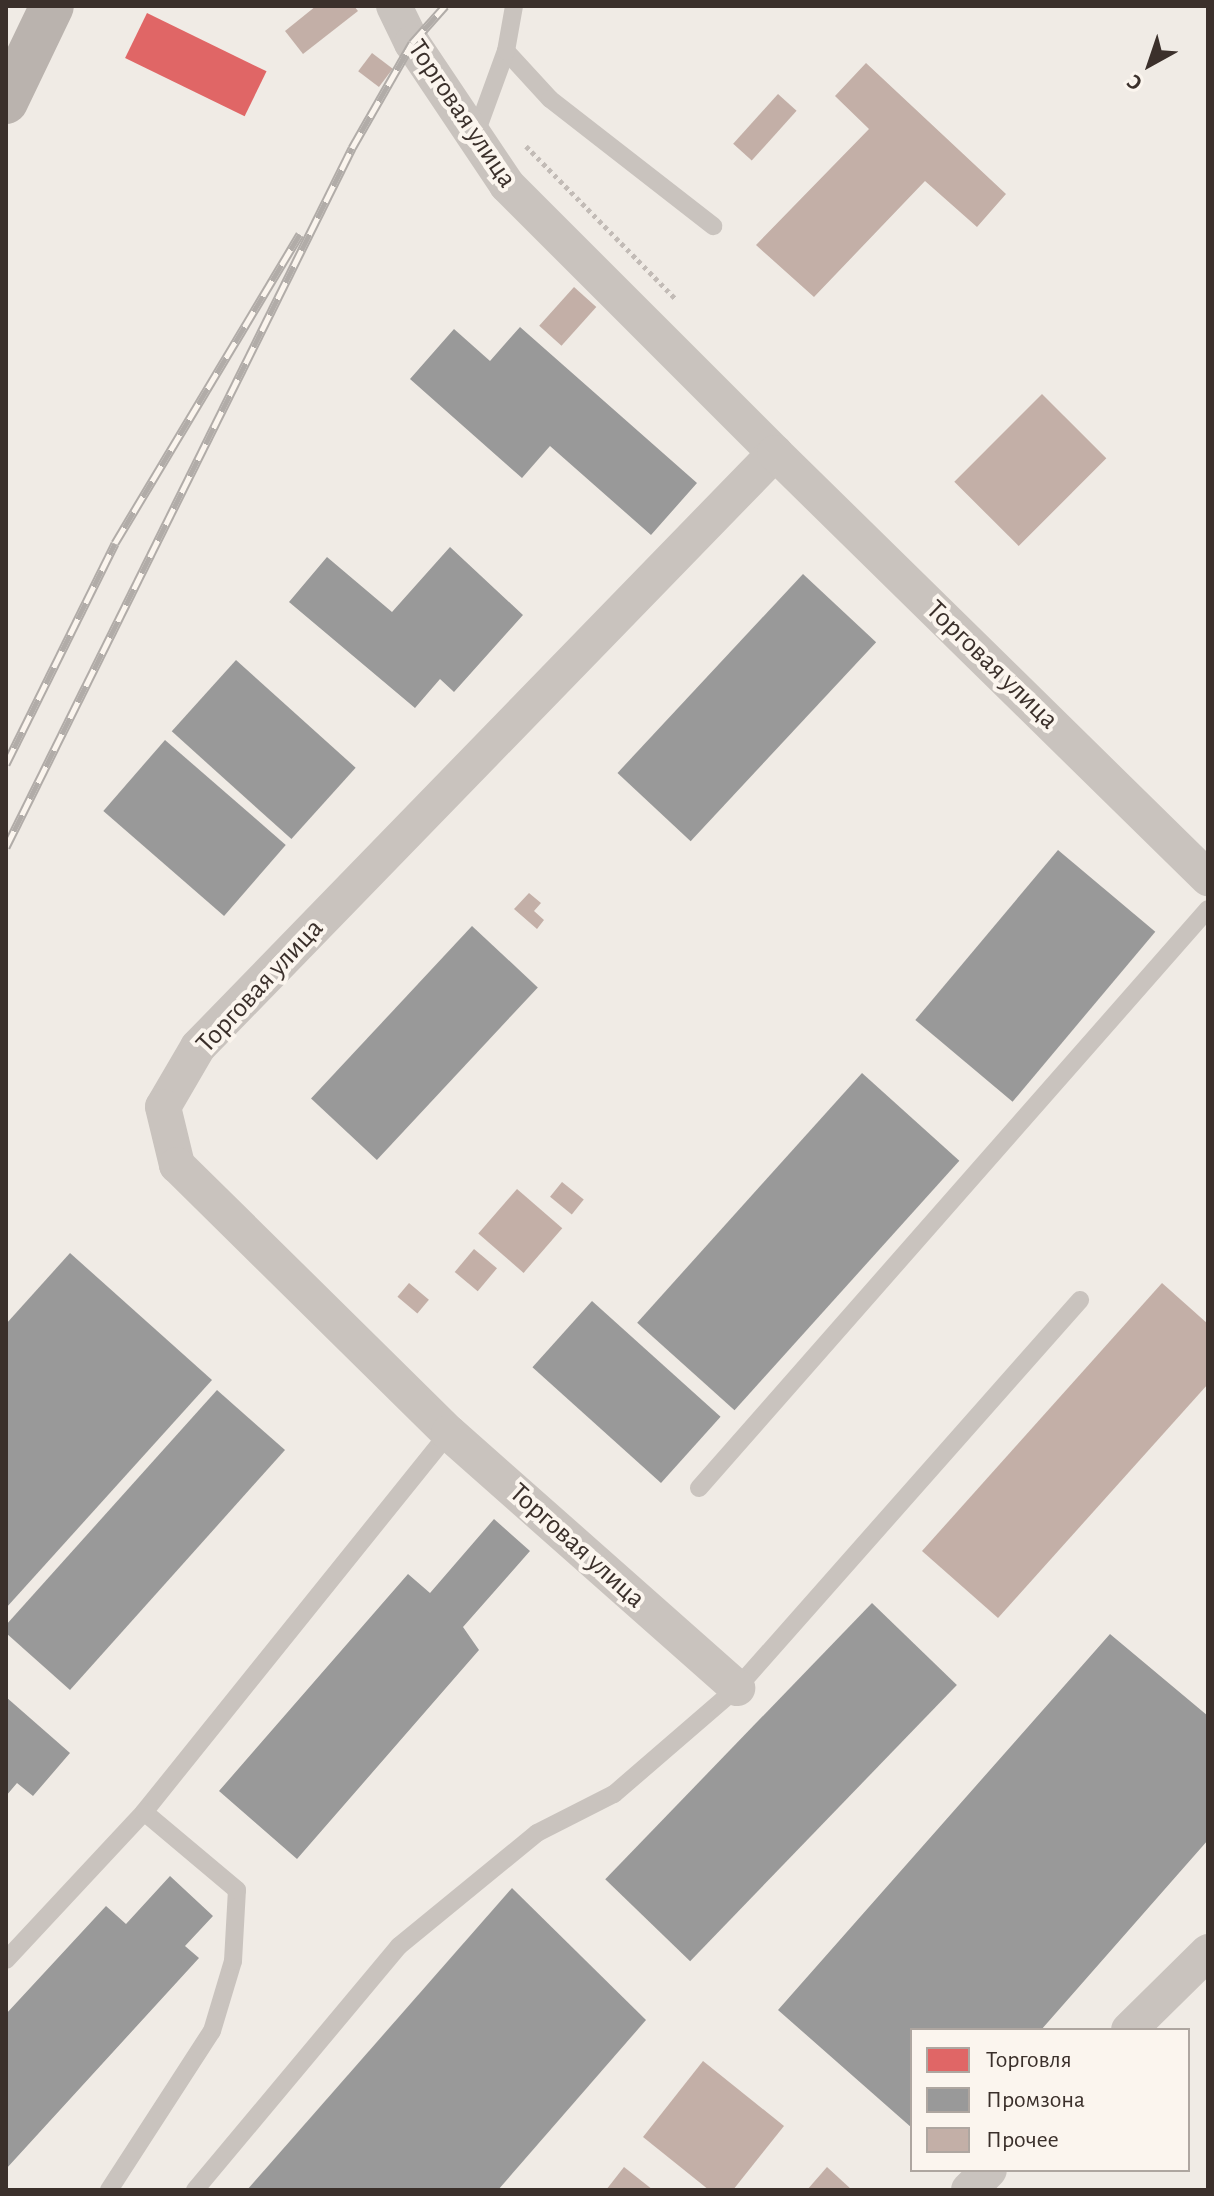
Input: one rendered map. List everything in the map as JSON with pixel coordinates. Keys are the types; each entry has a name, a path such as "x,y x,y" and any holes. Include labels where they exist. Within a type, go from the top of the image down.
{"street":[{"path":"10,84 52,6"},
{"name":"Торговая улица","path":"394,6 412,43 507,185 1208,878"},
{"name":"Торговая улица","path":"737,1688 449,1433 177,1165 163,1107 198,1047 775,453"},
{"path":"1131,2028 1208,1952"},
{"path":"969,2190 987,2172"}],"lane":[{"path":"475,136 506,51 514,6"},
{"path":"506,51 550,99 713,226"},
{"path":"699,1488 1208,909"},
{"path":"195,2190 399,1946 537,1833 614,1794 737,1688 1080,1300"},
{"path":"6,1960 144,1812 449,1433"},
{"path":"109,2190 212,2031 233,1961 237,1890 144,1812"}],"building: Торговля":[{"path":"147,13 267,71 245,116 125,58"}],"building: Промзона":[{"path":"520,327 697,483 651,535 550,446 522,478 410,379 454,329 490,361"},
{"path":"450,547 523,615 454,692 440,679 415,708 289,602 327,557 392,612"},
{"path":"803,574 876,642 691,841 617,773"},
{"path":"236,660 356,768 291,839 172,731"},
{"path":"165,740 286,845 224,916 103,811"},
{"path":"1058,850 1155,932 1013,1102 915,1020"},
{"path":"472,926 538,987 377,1160 311,1099"},
{"path":"862,1073 959,1161 735,1410 637,1323"},
{"path":"70,1253 212,1380 6,1608 6,1324"},
{"path":"592,1301 721,1417 661,1483 532,1367"},
{"path":"217,1390 285,1450 70,1690 6,1633 6,1625"},
{"path":"494,1519 530,1551 463,1627 479,1650 297,1859 219,1791 408,1574 430,1593"},
{"path":"872,1603 957,1685 690,1961 605,1879"},
{"path":"1110,1634 1208,1716 1208,1840 1043,2028 910,2028 910,2126 778,2010"},
{"path":"6,1697 70,1753 33,1796 17,1783 6,1796"},
{"path":"170,1876 213,1916 185,1946 199,1958 6,2169 6,2014 106,1906 126,1924"},
{"path":"512,1888 646,2020 498,2190 247,2190"}],"building: Прочее":[{"path":"316,6 354,6 358,11 303,54 285,31"},
{"path":"372,53 393,69 379,87 358,71"},
{"path":"866,63 1006,194 977,227 925,181 814,297 756,245 869,129 835,96"},
{"path":"778,94 797,111 752,161 733,144"},
{"path":"574,287 596,307 561,346 539,326"},
{"path":"1042,394 1106,458 1019,546 954,482"},
{"path":"529,893 541,903 534,911 544,920 537,929 514,909"},
{"path":"562,1182 584,1200 572,1214 550,1197"},
{"path":"517,1189 562,1228 524,1273 478,1234"},
{"path":"474,1249 497,1268 478,1291 455,1272"},
{"path":"409,1283 429,1300 417,1314 397,1297"},
{"path":"1162,1283 1208,1324 1208,1384 998,1618 922,1551"},
{"path":"703,2061 784,2126 733,2190 709,2190 643,2137"},
{"path":"624,2167 653,2190 606,2190"},
{"path":"827,2167 852,2190 807,2190"}],"railway":[{"path":"6,847 352,148 412,43 445,6"},
{"path":"6,764 115,543 300,234"}]}
